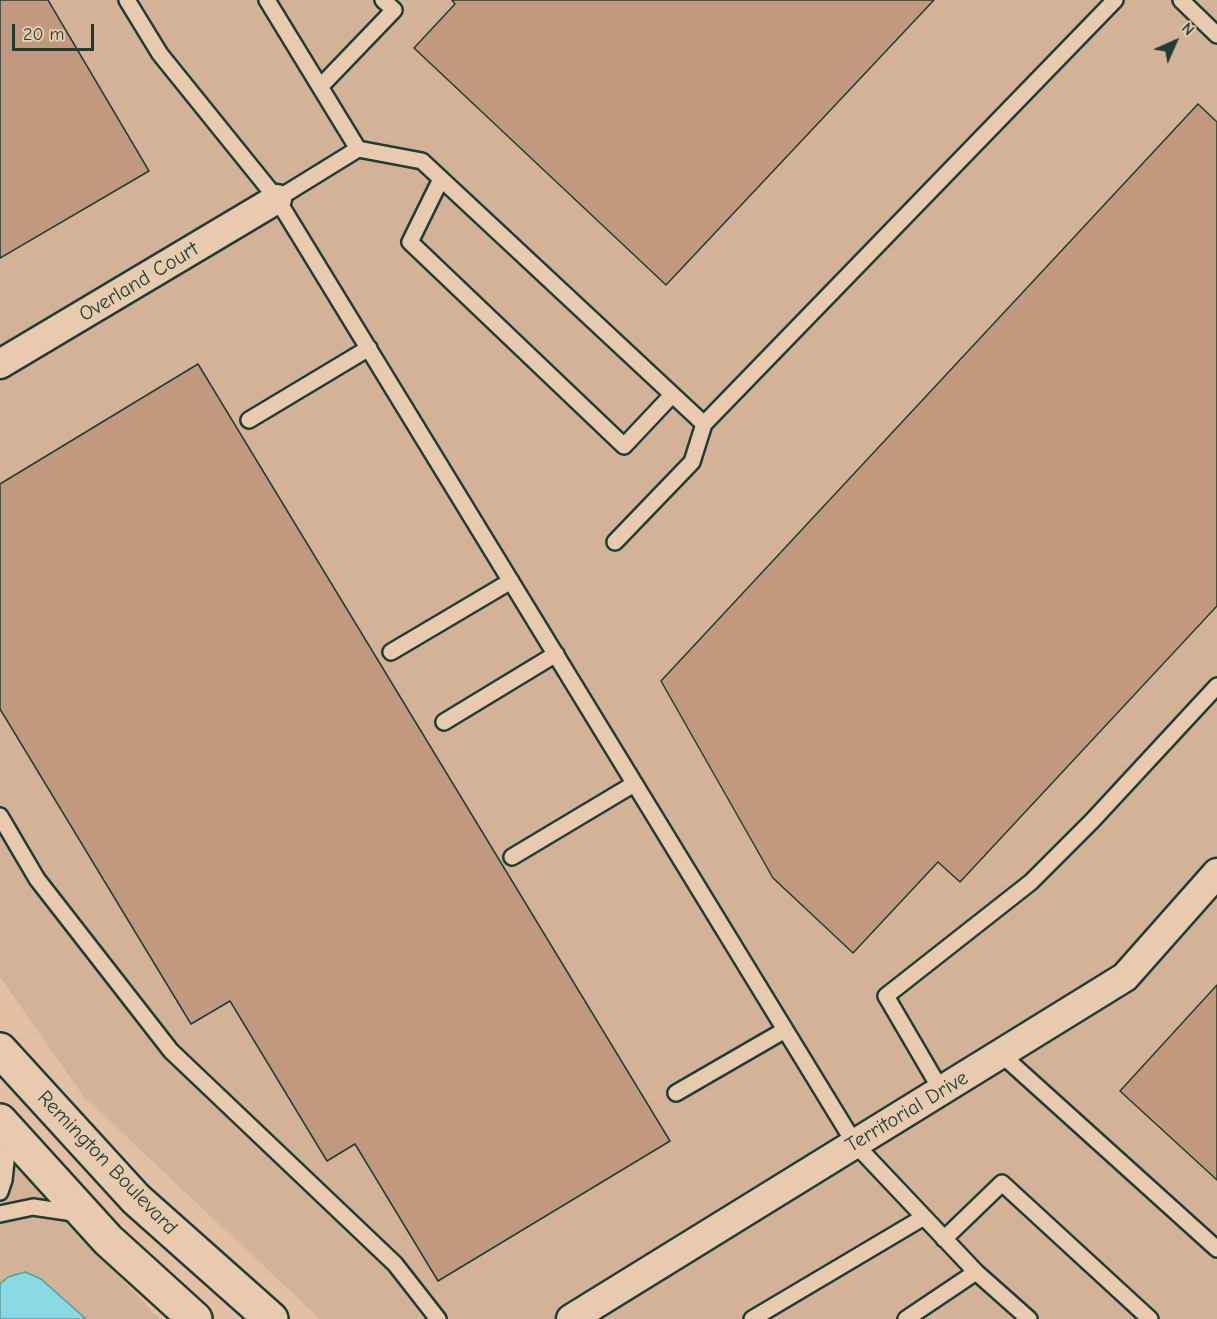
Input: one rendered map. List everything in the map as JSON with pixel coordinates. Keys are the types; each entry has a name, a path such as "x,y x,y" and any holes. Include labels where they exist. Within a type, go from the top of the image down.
{"street":[{"name":"Overland Court","path":"0,364 278,199"},
{"name":"Territorial Drive","path":"571,1319 1125,977 1217,873"},
{"name":"Remington Boulevard","path":"1,1055 136,1199 272,1319"},
{"path":"5,1127 108,1240 195,1319"}],"lane":[{"path":"128,0 160,54 278,199 855,1144 976,1272 1029,1319"},
{"path":"267,0 358,149"},
{"path":"320,87 394,10 383,0"},
{"path":"615,542 692,462 704,424 1115,0"},
{"path":"1181,0 1217,35"},
{"path":"278,199 358,149 422,161 704,424"},
{"path":"441,179 410,242 624,446 672,395"},
{"path":"249,420 369,348"},
{"path":"391,652 511,581"},
{"path":"444,722 556,654"},
{"path":"941,1090 886,996 1031,882 1092,821 1217,686"},
{"path":"512,857 634,784"},
{"path":"0,816 37,879 171,1051 395,1264 438,1319"},
{"path":"676,1093 785,1030"},
{"path":"1002,1055 1217,1249"},
{"path":"0,1192 4,1180 5,1127"},
{"path":"944,1239 1002,1184 1150,1319"},
{"path":"0,1214 33,1207 85,1215"},
{"path":"752,1319 924,1217"},
{"path":"914,1317 976,1272"}],"shaded area":[{"path":"0,0 1217,0 1217,1319 320,1319 84,1097 0,977"},
{"path":"0,1150 154,1313 161,1319 0,1319"}],"water":[{"path":"25,1272 41,1279 86,1319 0,1319 0,1284 8,1277"}],"building":[{"path":"0,0 48,0 149,171 0,258"},
{"path":"452,0 934,0 666,285 414,48 455,4"},
{"path":"1198,104 1217,122 1217,606 960,882 938,862 853,953 773,878 661,681"},
{"path":"198,364 670,1141 438,1281 355,1144 327,1161 230,1001 191,1024 0,709 0,484"},
{"path":"1217,985 1217,1180 1120,1091"}]}
